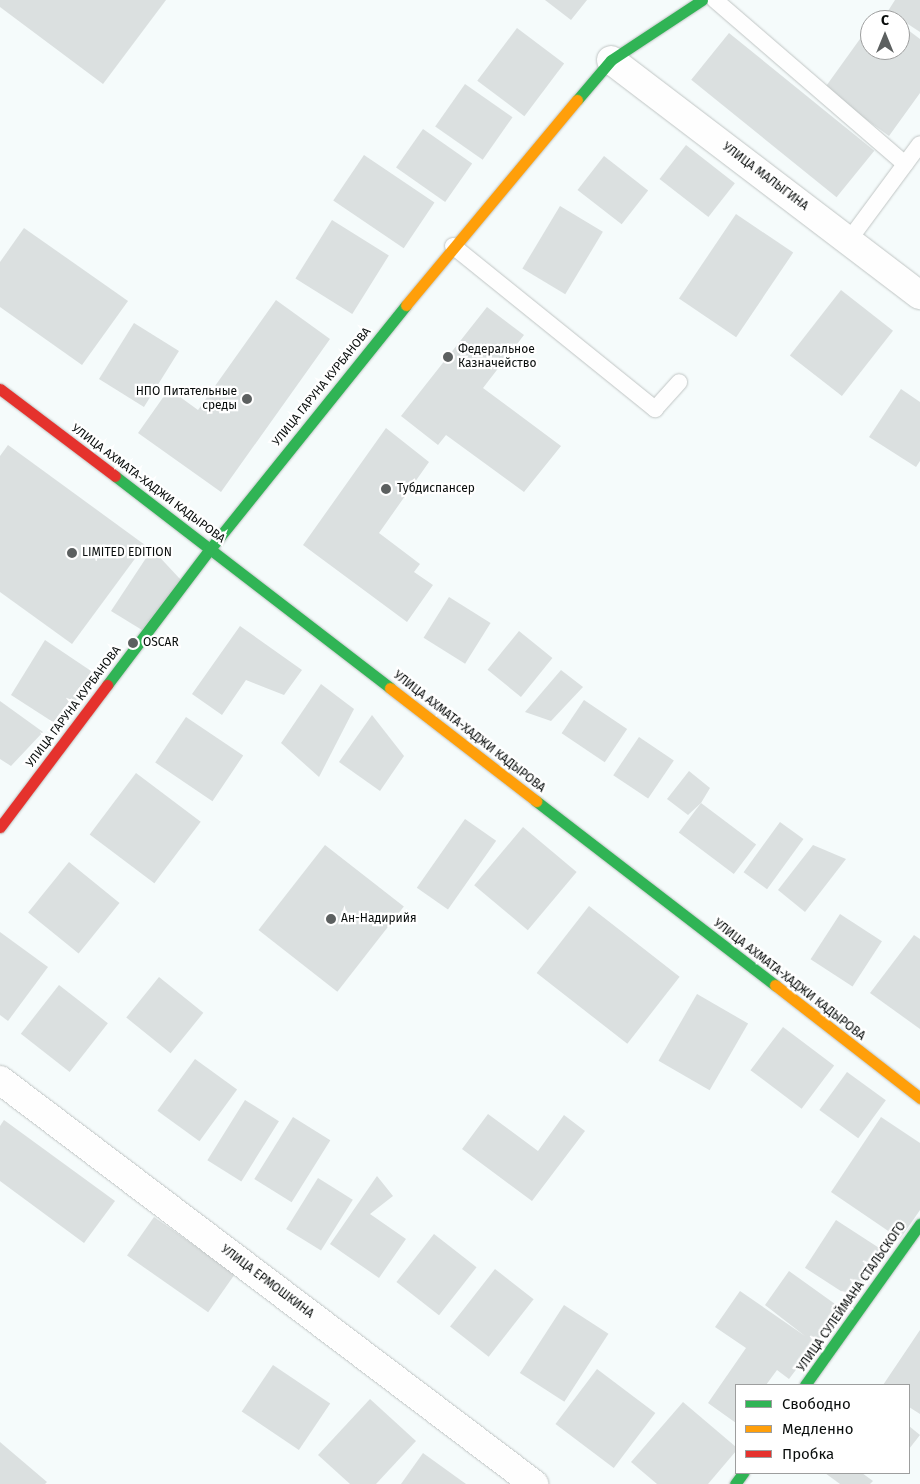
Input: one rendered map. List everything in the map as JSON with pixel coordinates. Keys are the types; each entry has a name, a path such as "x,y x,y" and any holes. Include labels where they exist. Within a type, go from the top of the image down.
{"main road":[{"name":"УЛИЦА ГАРУНА КУРБАНОВА","path":"0,827 210,548 453,246 610,60 702,0"},
{"name":"УЛИЦА АХМАТА-ХАДЖИ КАДЫРОВА","path":"0,389 210,548 920,1098"},
{"name":"УЛИЦА СУЛЕЙМАНА СТАЛЬСКОГО","path":"807,1384 920,1224"},
{"name":"УЛИЦА СУЛЕЙМАНА СТАЛЬСКОГО","path":"816,1384 920,1236"}],"street":[{"name":"УЛИЦА МАЛЫГИНА","path":"610,60 920,294"},
{"name":"УЛИЦА ЕРМОШКИНА","path":"0,1080 534,1484"}],"lane":[{"path":"715,0 905,164"},
{"path":"849,240 920,144"},
{"path":"453,246 655,408 679,382"}],"building":[{"path":"0,0 166,0 103,84 0,7"},
{"path":"545,0 587,0 571,20"},
{"path":"895,0 920,0 920,32 910,25 910,10 889,10"},
{"path":"517,28 564,64 524,116 477,81"},
{"path":"910,32 920,39 920,93 889,136 824,89 860,39 860,60 910,60"},
{"path":"729,33 874,151 837,197 691,80"},
{"path":"465,84 513,117 483,160 435,127"},
{"path":"423,129 472,163 445,202 396,168"},
{"path":"686,145 735,183 708,217 660,179"},
{"path":"364,155 434,203 404,248 333,201"},
{"path":"604,156 648,190 622,224 578,190"},
{"path":"560,206 603,232 565,294 522,269"},
{"path":"736,214 793,253 736,337 679,299"},
{"path":"332,220 389,256 352,314 295,279"},
{"path":"24,228 128,301 82,365 0,307 0,262"},
{"path":"841,290 893,331 842,396 790,355"},
{"name":"НПО Питательные среды","path":"276,300 330,339 221,492 138,433 169,389 198,410"},
{"path":"487,307 524,335 483,388 561,446 524,492 446,435 438,445 401,416"},
{"path":"134,323 179,351 144,407 99,379"},
{"path":"901,389 920,402 920,461 916,467 869,437"},
{"path":"386,428 429,462 379,533 420,564 414,572 433,585 407,622 303,545"},
{"path":"8,445 145,545 72,644 0,592 0,456"},
{"path":"152,549 181,580 142,630 111,611"},
{"path":"449,597 491,623 465,664 424,638"},
{"path":"240,626 302,670 284,695 246,680 222,715 192,694"},
{"path":"519,631 552,658 521,697 488,670"},
{"path":"45,640 97,675 56,724 11,695"},
{"path":"561,670 583,687 551,721 525,712"},
{"path":"321,684 354,709 319,777 281,743"},
{"path":"584,700 627,729 605,762 562,733"},
{"path":"0,701 43,732 11,766 0,759"},
{"path":"372,715 404,756 380,791 339,762"},
{"path":"186,717 243,756 212,801 155,763"},
{"path":"639,737 674,760 648,799 613,775"},
{"path":"689,771 710,788 701,803 688,815 667,799"},
{"path":"136,773 201,822 154,883 90,834"},
{"path":"701,803 756,845 734,874 679,833"},
{"path":"465,819 496,841 448,910 417,888"},
{"path":"780,822 803,839 767,889 744,872"},
{"path":"523,827 577,872 528,930 474,885"},
{"name":"Ан-Надирийя","path":"325,845 404,907 337,992 259,930"},
{"path":"813,845 846,859 805,912 778,890"},
{"path":"69,862 120,903 79,953 28,913"},
{"path":"589,906 680,977 627,1044 537,973"},
{"path":"840,914 882,941 853,987 811,959"},
{"path":"0,932 48,967 8,1021 0,1015"},
{"path":"914,935 920,939 920,1029 870,993"},
{"path":"159,977 203,1013 171,1053 126,1017"},
{"path":"59,985 108,1023 70,1072 21,1034"},
{"path":"697,994 748,1024 710,1090 658,1061"},
{"path":"783,1027 834,1066 802,1109 751,1070"},
{"path":"195,1059 237,1090 199,1141 157,1111"},
{"path":"847,1072 886,1100 858,1138 819,1110"},
{"path":"245,1100 279,1121 241,1181 207,1160"},
{"path":"488,1114 538,1151 564,1115 585,1131 532,1201 462,1149"},
{"path":"293,1117 330,1140 292,1202 254,1179"},
{"path":"881,1117 920,1143 920,1210 900,1239 831,1192"},
{"path":"4,1120 115,1201 84,1243 0,1181 0,1126"},
{"path":"377,1176 393,1196 370,1214 406,1239 379,1278 330,1244"},
{"path":"318,1178 353,1200 321,1251 286,1229"},
{"path":"154,1217 235,1274 208,1312 127,1256"},
{"path":"836,1220 884,1251 853,1299 805,1268"},
{"path":"434,1234 477,1267 439,1315 396,1282"},
{"path":"495,1269 534,1299 489,1357 450,1327"},
{"path":"789,1271 842,1309 789,1379 777,1370 767,1384 735,1384 735,1422 708,1403 746,1348 715,1327 740,1291 805,1336 765,1305"},
{"path":"564,1305 608,1334 564,1402 520,1373"},
{"path":"920,1330 920,1414 910,1408 910,1384 884,1384"},
{"path":"273,1365 330,1404 299,1450 242,1411"},
{"path":"597,1369 655,1413 614,1468 555,1424"},
{"path":"370,1399 416,1441 376,1484 350,1484 318,1455"},
{"path":"683,1402 735,1446 735,1452 708,1484 657,1484 631,1462"},
{"path":"910,1427 920,1435 910,1448"},
{"path":"0,1442 47,1482 45,1484 0,1484"},
{"path":"423,1453 466,1484 401,1484"},
{"path":"826,1474 863,1474 873,1481 870,1484 840,1484"}],"traffic: fast":[{"path":"577,100 611,60 702,0"},
{"path":"107,685 210,549 406,305"},
{"path":"115,476 390,688"},
{"path":"536,801 775,985"},
{"path":"806,1384 920,1224"},
{"path":"735,1484 742,1474"}],"traffic: slow":[{"path":"406,305 577,100"},
{"path":"390,688 536,801"},
{"path":"775,985 920,1098"}],"traffic: jam":[{"path":"0,389 115,476"},
{"path":"0,827 107,685"}],"place":[{"name":"Федеральное Казначейство","path":"448,357"},
{"name":"НПО Питательные среды","path":"247,399"},
{"name":"Тубдиспансер","path":"386,489"},
{"name":"LIMITED EDITION","path":"72,553"},
{"name":"OSCAR","path":"133,643"},
{"name":"Ан-Надирийя","path":"331,919"}]}
